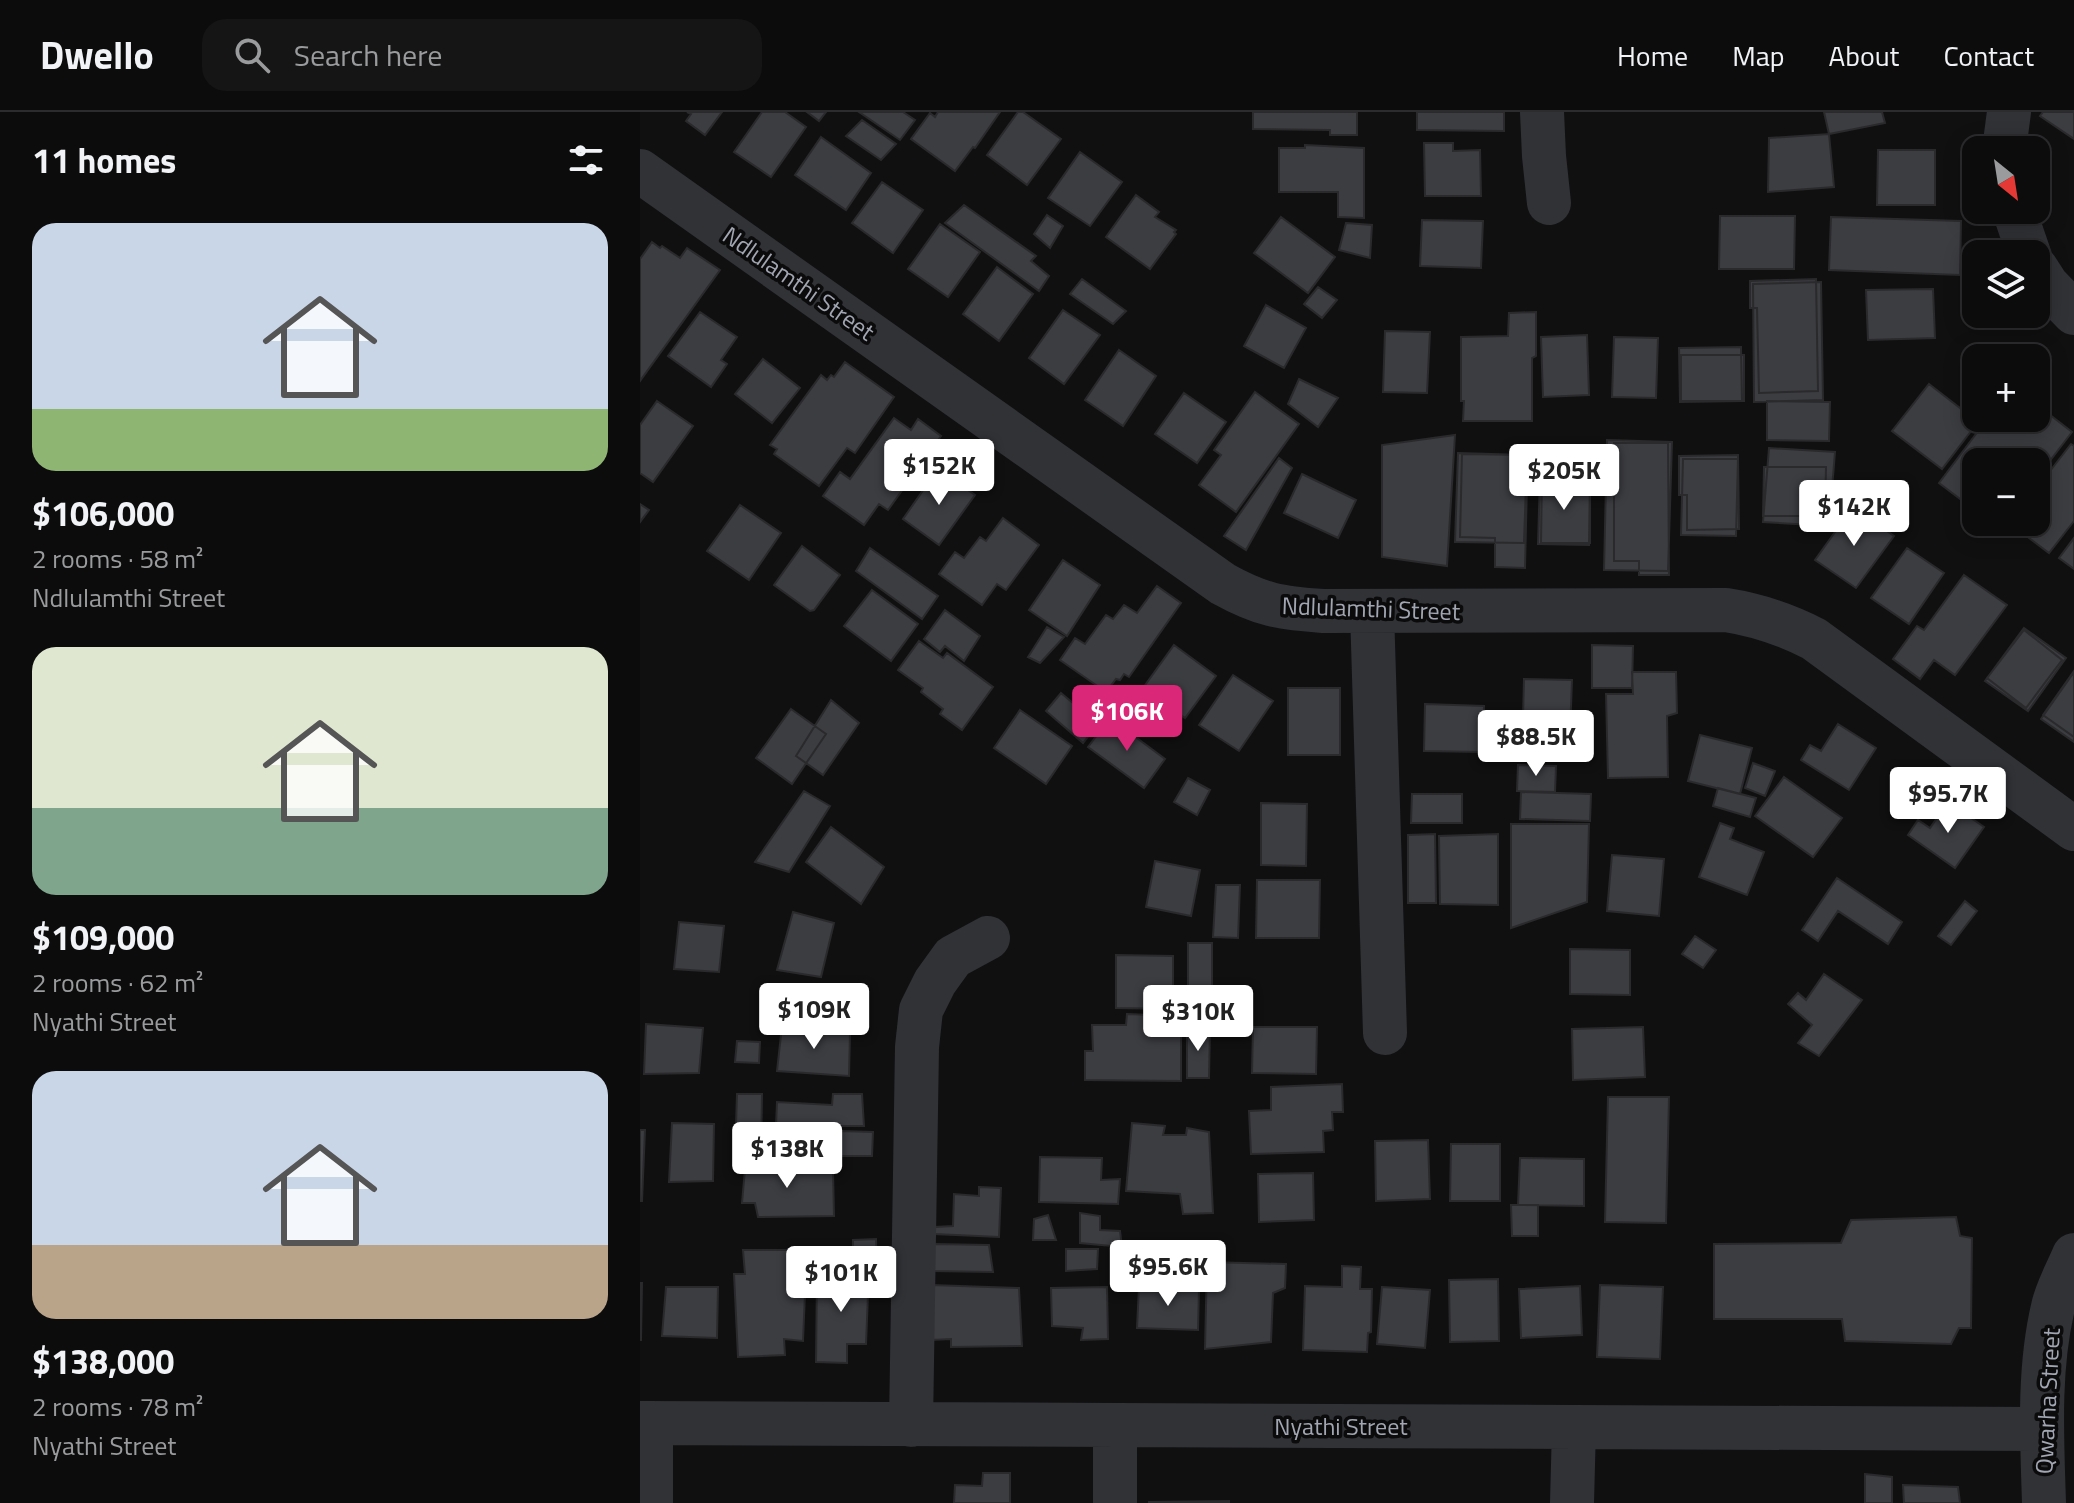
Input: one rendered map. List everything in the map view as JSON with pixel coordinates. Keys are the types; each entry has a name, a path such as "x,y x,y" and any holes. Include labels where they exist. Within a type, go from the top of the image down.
{"street":[{"path":"1542,112 1549,203"},
{"path":"2006,136 2009,112"},
{"name":"Ndlulamthi Street","path":"640,171 1223,584 1250,599 1282,608 1323,611 1711,610 1756,615 1814,639 2074,829"},
{"path":"2050,288 2074,313"},
{"path":"1372,611 1385,1033"},
{"path":"911,1425 917,1047 921,1010 935,982 953,957 988,938"},
{"name":"Qwarha Street","path":"2044,1503 2042,1429 2048,1333 2054,1303 2074,1255"},
{"path":"645,1423 651,1503"},
{"name":"Nyathi Street","path":"645,1423 2042,1429"},
{"path":"1115,1425 1115,1503"},
{"path":"1572,1503 1574,1427"}],"building":[{"path":"687,112 722,112 705,135 686,121 691,114"},
{"path":"762,112 785,112 806,127 771,177 734,152"},
{"path":"807,112 826,112 819,121"},
{"path":"859,112 903,112 915,120 900,140"},
{"path":"938,112 1000,112 955,171 911,139 930,113 935,117"},
{"path":"1018,112 1023,112 1061,139 1027,185 987,155"},
{"path":"1253,112 1357,112 1357,135 1330,135 1330,130 1253,129"},
{"path":"1417,112 1504,112 1504,131 1417,130"},
{"path":"1824,112 1882,112 1885,123 1829,134"},
{"path":"2043,112 2074,112 2074,139 2040,116"},
{"path":"862,120 896,144 881,160 846,136"},
{"path":"1829,134 1834,187 1768,192 1769,138"},
{"path":"821,137 871,173 846,210 795,175"},
{"path":"1424,143 1453,143 1453,151 1480,150 1481,196 1425,196"},
{"path":"1305,145 1364,148 1364,218 1338,217 1338,192 1279,192 1279,148 1305,148"},
{"path":"1878,150 1935,150 1935,205 1877,205"},
{"path":"1080,152 1122,182 1090,226 1048,198"},
{"path":"882,182 923,210 893,253 852,223"},
{"path":"1136,195 1159,212 1155,217 1176,230 1150,269 1106,237"},
{"path":"964,205 1036,256 1031,261 1049,276 1039,291 945,223"},
{"path":"1047,215 1063,226 1050,248 1034,234"},
{"path":"1720,216 1795,216 1794,269 1719,269"},
{"path":"1281,217 1335,257 1308,293 1254,253"},
{"path":"1831,217 1961,221 1960,275 1829,270"},
{"path":"1422,220 1483,221 1481,268 1420,266"},
{"path":"1346,223 1372,225 1370,258 1339,250"},
{"path":"940,224 980,252 948,297 908,269"},
{"path":"652,242 680,258 687,248 720,270 640,381 640,259"},
{"path":"997,267 1033,294 999,341 963,314"},
{"path":"1082,279 1126,311 1113,324 1070,294"},
{"path":"1816,279 1818,391 1759,393 1757,308 1750,308 1750,281"},
{"path":"1821,282 1823,400 1754,402 1753,284"},
{"path":"1318,287 1337,300 1322,318 1304,304"},
{"path":"1933,289 1935,338 1868,340 1866,290"},
{"path":"1266,305 1306,328 1284,368 1244,346"},
{"path":"1063,310 1100,335 1064,384 1029,358"},
{"path":"700,312 737,337 721,360 727,364 711,387 668,356"},
{"path":"1536,312 1532,421 1463,421 1461,337 1508,336 1509,313"},
{"path":"1385,331 1430,332 1427,393 1383,392"},
{"path":"1587,335 1589,395 1543,397 1541,337"},
{"path":"1614,337 1658,338 1656,398 1612,397"},
{"path":"1741,347 1742,401 1680,402 1679,348"},
{"path":"1119,350 1156,376 1123,426 1085,400"},
{"path":"1681,355 1744,355 1744,401 1681,401"},
{"path":"763,359 800,388 772,423 735,394"},
{"path":"845,362 894,397 855,453 847,448 819,486 774,454 777,449 770,445 821,375 827,380 831,375 834,377"},
{"path":"1299,379 1338,398 1318,427 1288,404"},
{"path":"1929,384 1962,410 1962,432 1970,432 1942,469 1892,431"},
{"path":"1255,392 1299,424 1236,512 1199,485 1221,455 1214,450"},
{"path":"1184,393 1226,422 1197,463 1155,434"},
{"path":"657,401 693,426 653,482 640,473 640,425"},
{"path":"1767,401 1830,402 1829,441 1767,440"},
{"path":"2050,415 2072,432 2050,461 2050,448 1965,448 1977,432 2050,432"},
{"path":"894,418 911,430 918,419 941,436 888,510 879,504 864,525 823,496 840,472 850,479"},
{"path":"1455,435 1447,566 1382,557 1382,445"},
{"path":"1607,440 1672,442 1668,571 1604,570"},
{"path":"1614,443 1668,443 1669,575 1639,575 1639,561 1614,561"},
{"path":"2071,444 2074,446 2074,521 2049,553 2026,536 2050,536 2050,471"},
{"path":"1769,448 1835,452 1829,526 1763,522"},
{"path":"1962,452 1962,500 1939,483"},
{"path":"1458,453 1527,455 1524,543 1455,542"},
{"path":"1462,454 1534,455 1533,483 1527,483 1525,568 1495,567 1495,538 1460,537"},
{"path":"1738,455 1739,529 1687,530 1687,495 1679,495 1679,456"},
{"path":"1279,458 1292,468 1246,550 1224,536"},
{"path":"1683,459 1738,459 1736,536 1681,535"},
{"path":"1764,467 1826,467 1825,516 1763,516"},
{"path":"938,469 975,495 939,545 903,519"},
{"path":"1302,474 1356,500 1338,538 1284,513"},
{"path":"1542,475 1567,476 1567,490 1590,490 1590,543 1541,543"},
{"path":"1540,477 1590,478 1589,545 1538,544"},
{"path":"640,504 649,510 640,522"},
{"path":"740,505 781,533 749,580 707,551"},
{"path":"1853,507 1894,536 1856,588 1815,560"},
{"path":"1003,518 1039,545 1006,590 997,584 982,605 939,574 955,552 964,558 980,537 986,541"},
{"path":"2074,538 2074,569 2059,558"},
{"path":"802,546 840,575 814,610 810,611 774,585"},
{"path":"870,548 938,596 922,619 856,571"},
{"path":"1907,548 1944,573 1909,624 1871,598"},
{"path":"1063,560 1100,585 1067,636 1029,610"},
{"path":"1964,575 2007,605 1955,675 1934,660 1920,679 1893,659 1917,626 1924,630"},
{"path":"1157,586 1181,603 1129,677 1124,674 1120,680 1116,679 1106,692 1060,660 1075,638 1085,644 1106,615 1113,619 1124,605 1137,613"},
{"path":"872,590 918,624 891,661 844,626"},
{"path":"945,610 980,636 964,661 945,646 940,652 924,639"},
{"path":"1047,627 1064,637 1040,663 1028,657"},
{"path":"2024,628 2066,658 2028,711 1985,681"},
{"path":"2024,630 2062,660 2026,708 1987,678"},
{"path":"919,641 943,658 947,653 993,687 962,730 940,714 943,709 921,692 923,688 898,670"},
{"path":"1174,645 1216,676 1185,718 1143,688"},
{"path":"1592,645 1633,646 1632,688 1592,688"},
{"path":"2074,671 2074,737 2043,715"},
{"path":"1632,672 1676,672 1677,713 1667,716 1668,777 1608,778 1606,694 1633,694"},
{"path":"2074,672 2074,742 2041,719"},
{"path":"1233,675 1273,701 1239,751 1199,725"},
{"path":"1524,679 1572,680 1569,759 1522,758"},
{"path":"1288,688 1340,688 1340,755 1288,755"},
{"path":"1061,693 1098,724 1083,743 1046,711"},
{"path":"831,700 859,723 823,775 796,756"},
{"path":"1425,704 1484,706 1483,752 1424,751"},
{"path":"791,709 826,734 792,784 756,758"},
{"path":"1020,710 1072,746 1046,784 994,748"},
{"path":"1110,718 1165,759 1144,788 1088,747"},
{"path":"1838,724 1876,748 1849,790 1801,760 1810,745 1821,751"},
{"path":"1700,735 1752,748 1740,794 1688,781"},
{"path":"1753,763 1775,771 1765,796 1745,788"},
{"path":"1518,765 1556,766 1555,792 1517,791"},
{"path":"1784,777 1842,818 1813,857 1755,816"},
{"path":"1188,778 1210,790 1197,815 1174,802"},
{"path":"1718,788 1756,798 1750,817 1713,806"},
{"path":"804,791 830,806 789,872 755,862"},
{"path":"1521,792 1591,794 1590,821 1520,819"},
{"path":"1412,794 1462,794 1462,823 1411,823"},
{"path":"1948,802 1984,827 1955,868 1908,835 1918,820 1930,828"},
{"path":"1261,803 1307,804 1306,866 1261,865"},
{"path":"1720,823 1734,828 1730,839 1764,852 1747,895 1699,877"},
{"path":"1511,824 1589,824 1587,902 1511,928"},
{"path":"831,827 884,867 861,904 806,862"},
{"path":"1435,834 1436,903 1408,903 1408,835"},
{"path":"1498,834 1498,905 1440,904 1439,836"},
{"path":"1612,855 1664,859 1659,916 1607,911"},
{"path":"1155,861 1200,870 1191,916 1146,907"},
{"path":"1837,878 1902,922 1888,944 1838,911 1818,941 1802,930"},
{"path":"1257,880 1320,880 1319,938 1256,938"},
{"path":"1216,885 1240,885 1238,938 1213,937"},
{"path":"1965,901 1977,911 1951,945 1938,936"},
{"path":"793,912 834,923 821,977 777,970"},
{"path":"679,922 724,926 719,972 674,969"},
{"path":"1695,936 1716,950 1703,968 1682,954"},
{"path":"1188,943 1212,943 1212,998 1188,999"},
{"path":"1570,949 1630,950 1630,995 1570,994"},
{"path":"1116,955 1173,956 1173,1009 1116,1008"},
{"path":"1824,974 1862,1000 1819,1056 1798,1043 1812,1025 1788,1004 1798,993 1806,1000"},
{"path":"1127,1014 1151,1015 1150,1025 1181,1024 1181,1081 1085,1080 1085,1051 1093,1051 1092,1025 1126,1025"},
{"path":"646,1024 703,1028 699,1073 644,1074"},
{"path":"782,1026 833,1026 833,1032 850,1033 849,1076 777,1071"},
{"path":"1253,1027 1317,1027 1316,1074 1252,1073"},
{"path":"1643,1027 1645,1077 1573,1080 1572,1029"},
{"path":"1187,1028 1210,1029 1209,1078 1187,1078"},
{"path":"737,1041 760,1042 759,1063 735,1062"},
{"path":"1342,1084 1343,1112 1332,1112 1333,1130 1323,1131 1324,1152 1251,1154 1249,1111 1271,1110 1271,1087"},
{"path":"737,1094 762,1094 761,1154 735,1156"},
{"path":"833,1094 862,1094 864,1126 834,1126 832,1154 775,1150 777,1102 832,1105"},
{"path":"1608,1097 1669,1097 1666,1223 1605,1222"},
{"path":"672,1123 714,1124 713,1181 669,1182"},
{"path":"1132,1123 1165,1126 1163,1135 1186,1135 1187,1128 1209,1132 1213,1213 1183,1214 1180,1194 1126,1191"},
{"path":"640,1130 645,1130 642,1201 640,1201"},
{"path":"839,1131 873,1132 872,1156 839,1156"},
{"path":"1428,1140 1430,1199 1376,1201 1375,1141"},
{"path":"1451,1144 1500,1144 1500,1201 1450,1201"},
{"path":"1040,1157 1102,1158 1101,1180 1120,1179 1118,1204 1039,1202"},
{"path":"746,1158 780,1159 781,1171 833,1171 834,1216 758,1217 755,1203 742,1203"},
{"path":"1520,1158 1584,1159 1584,1206 1518,1205"},
{"path":"1313,1173 1314,1220 1259,1222 1258,1174"},
{"path":"979,1187 1001,1188 999,1237 934,1234 935,1227 953,1226 954,1194 979,1196"},
{"path":"1511,1205 1538,1205 1538,1236 1512,1236"},
{"path":"1080,1213 1100,1216 1100,1230 1120,1231 1122,1247 1080,1243"},
{"path":"1048,1215 1056,1240 1033,1240 1034,1219"},
{"path":"1956,1217 1960,1236 1972,1238 1971,1328 1959,1328 1951,1344 1845,1341 1842,1319 1714,1319 1714,1244 1841,1243 1851,1220"},
{"path":"876,1239 877,1266 853,1266 853,1240"},
{"path":"934,1244 989,1245 993,1272 932,1271"},
{"path":"1151,1244 1200,1244 1197,1273 1149,1274"},
{"path":"1066,1249 1098,1249 1097,1269 1066,1271"},
{"path":"743,1250 790,1250 789,1294 805,1293 803,1341 784,1339 785,1355 738,1357 734,1274 745,1274"},
{"path":"1207,1262 1286,1264 1285,1288 1273,1293 1271,1342 1205,1349"},
{"path":"1342,1266 1361,1267 1360,1289 1372,1289 1371,1332 1368,1333 1367,1352 1303,1350 1305,1286 1342,1287"},
{"path":"869,1270 866,1344 847,1344 847,1363 816,1362 817,1275"},
{"path":"1498,1279 1499,1341 1450,1342 1449,1280"},
{"path":"642,1283 641,1340 640,1340"},
{"path":"931,1285 1019,1288 1022,1346 951,1347 951,1339 931,1340"},
{"path":"1600,1285 1663,1287 1660,1359 1597,1357"},
{"path":"1139,1286 1199,1288 1198,1330 1137,1328"},
{"path":"1580,1286 1582,1335 1521,1338 1519,1289"},
{"path":"666,1287 718,1287 717,1338 662,1336"},
{"path":"1107,1287 1108,1339 1081,1340 1083,1328 1052,1326 1051,1288"},
{"path":"1382,1287 1430,1290 1425,1348 1377,1344"},
{"path":"983,1473 1010,1473 1010,1503 954,1503 955,1485 982,1486"},
{"path":"1865,1474 1892,1477 1892,1503 1865,1503"},
{"path":"1903,1485 1958,1487 1960,1503 1904,1503"},
{"path":"1149,1502 1229,1503 1149,1503"}]}
